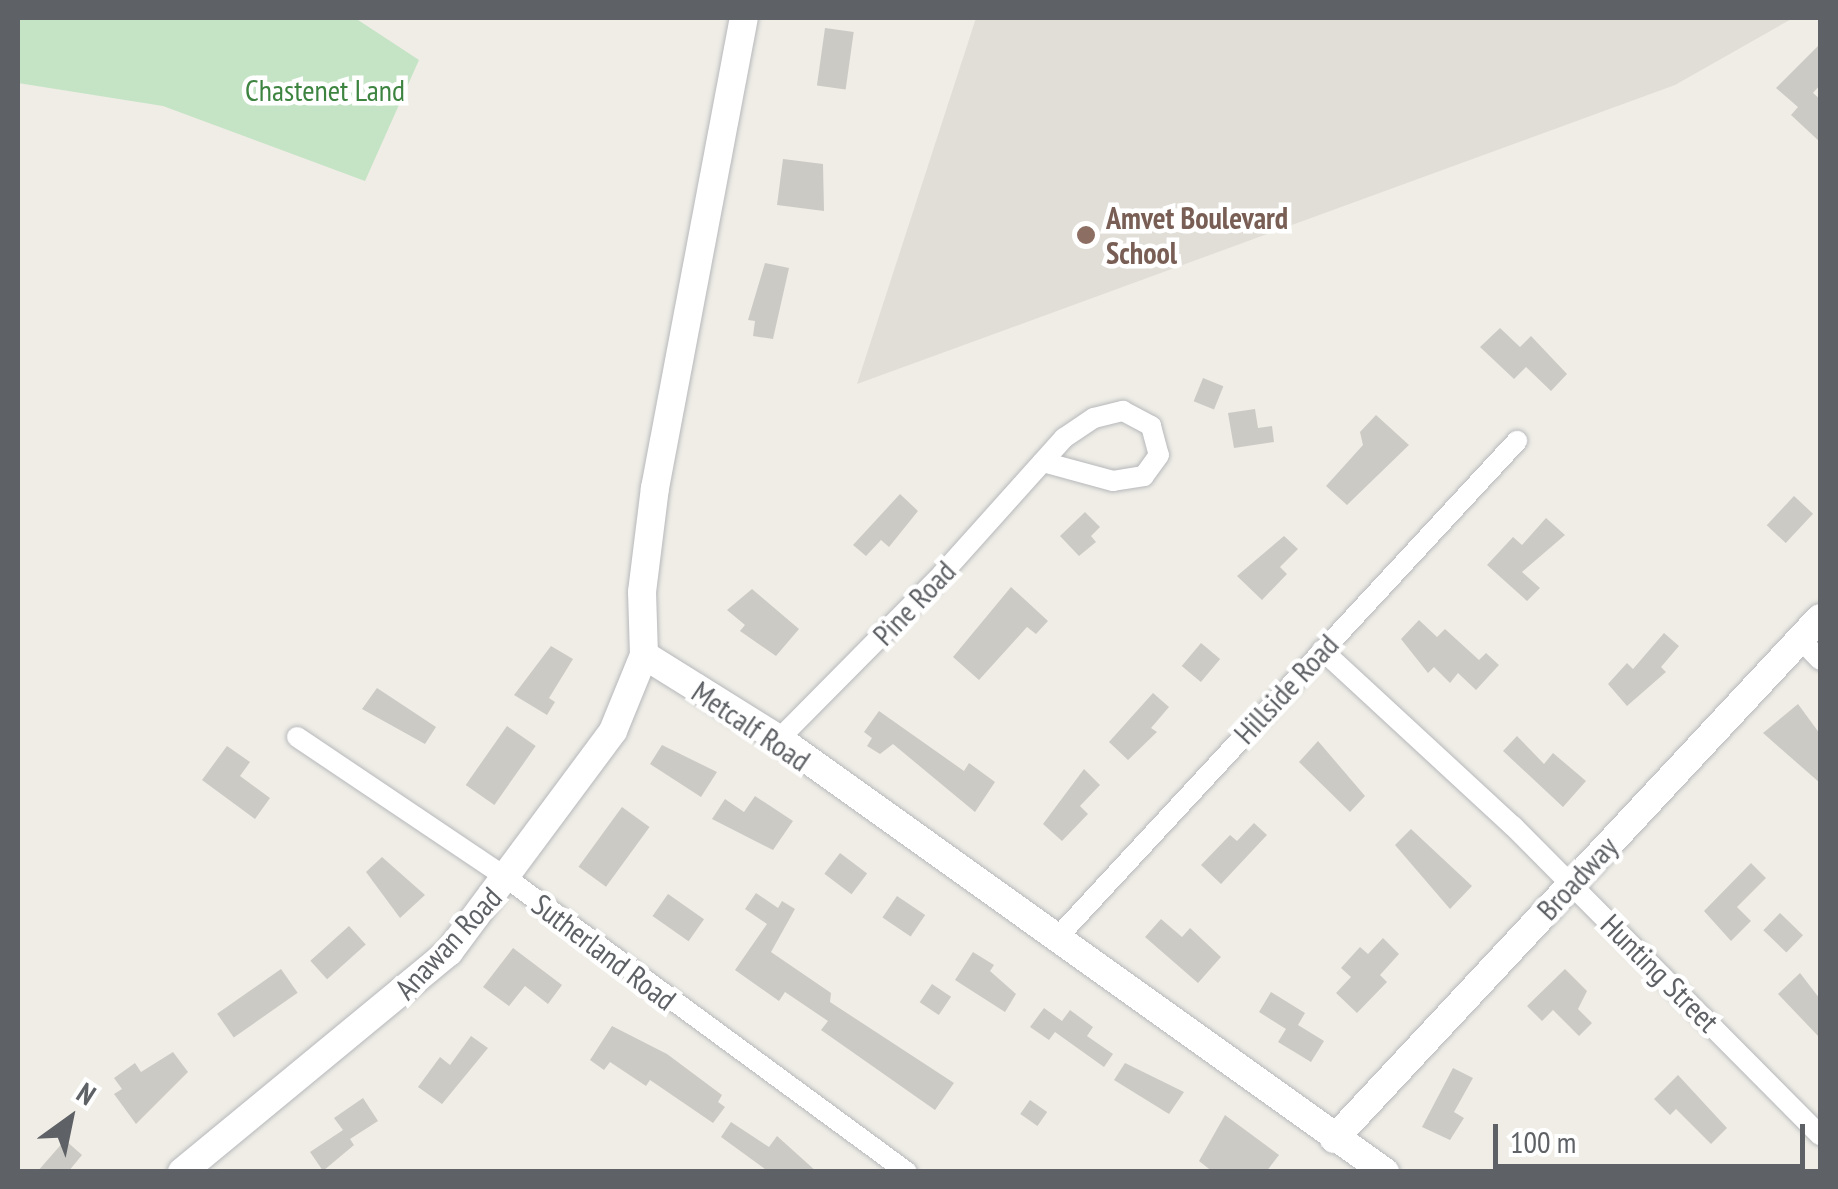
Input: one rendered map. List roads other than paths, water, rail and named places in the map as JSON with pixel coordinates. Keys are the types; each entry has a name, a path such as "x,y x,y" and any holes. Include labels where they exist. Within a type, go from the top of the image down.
{"street":[{"path":"644,655 642,592 657,475 744,18"},
{"name":"Pine Road","path":"779,739 1043,462 1094,418 1124,411 1151,426 1158,455 1144,476 1112,481 1043,462"},
{"name":"Hillside Road","path":"1056,939 1517,441"},
{"name":"Broadway","path":"1334,1139 1820,618"},
{"path":"1800,639 1820,660"},
{"name":"Hunting Street","path":"1322,650 1571,884 1820,1135"},
{"name":"Metcalf Road","path":"644,655 779,739 1385,1172"},
{"name":"Anawan Road","path":"182,1172 401,996 449,952 508,879 613,731 644,655"},
{"name":"Sutherland Road","path":"298,736 508,879 907,1172"}],"place":[{"name":"Amvet Boulevard School","path":"1086,235"}],"park label":[{"name":"Chastenet Land","path":"325,90"}]}
